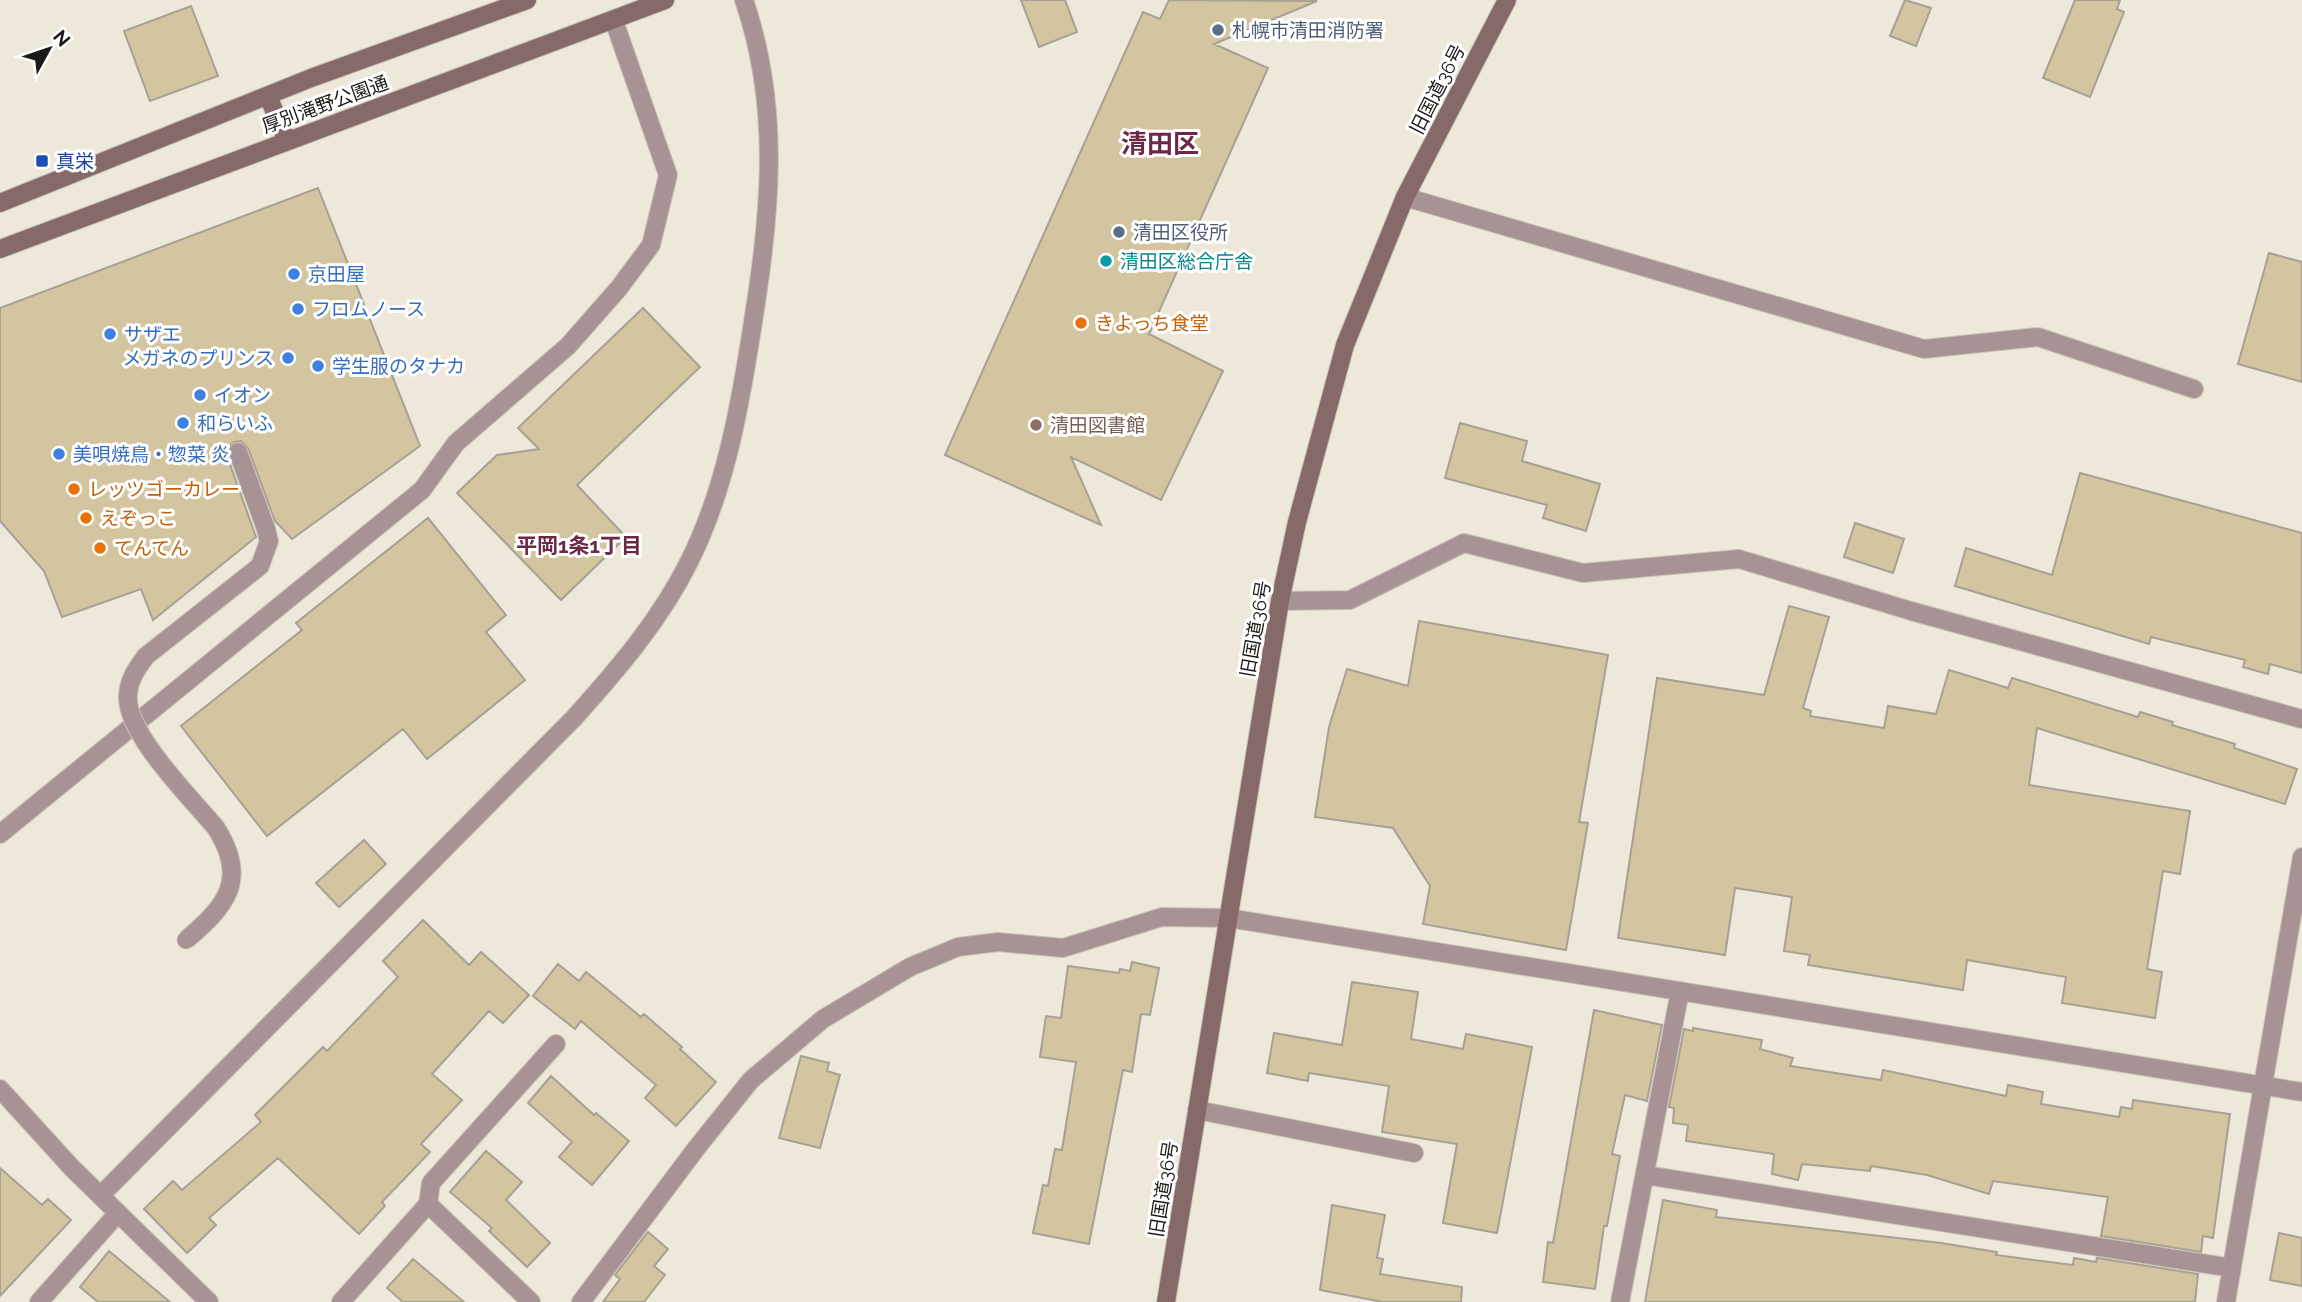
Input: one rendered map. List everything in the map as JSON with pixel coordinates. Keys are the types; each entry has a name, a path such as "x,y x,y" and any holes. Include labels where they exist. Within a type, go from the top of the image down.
{"street":[{"name":"厚別滝野公園通","path":"0,203 268,96 527,0"},
{"name":"厚別滝野公園通","path":"0,249 665,0"},
{"path":"101,1195 575,718 624,663 666,603 689,561 722,475 739,406 767,232 767,86 744,0"},
{"name":"旧国道36号","path":"1166,1302 1280,601 1297,522 1345,345 1405,197 1507,0"},
{"path":"0,834 422,490 456,443 568,346 627,277 651,245 668,175 614,21"},
{"path":"268,96 287,141"},
{"path":"1405,197 1924,349 2038,337 2194,389"},
{"path":"180,945 215,915 226,899 233,877 230,861 226,843 216,828 133,723 128,696 133,674 146,656 260,566 269,541 238,452"},
{"path":"1280,601 1350,600 1464,543 1583,573 1739,559 1911,611 2302,719"},
{"path":"2226,1302 2302,857"},
{"path":"581,1302 751,1080 823,1020 910,967 958,947 998,942 1063,948 1162,917 1228,918 2302,1093"},
{"path":"1620,1302 1680,991"},
{"path":"341,1302 428,1204 431,1182 556,1044"},
{"path":"0,1089 72,1168 209,1302"},
{"path":"1197,1110 1415,1153"},
{"path":"1645,1175 2232,1268"},
{"path":"428,1204 531,1302"},
{"path":"39,1302 118,1213"}],"building":[{"path":"1021,0 1065,0 1077,32 1039,47"},
{"name":"清田区総合庁舎","path":"1169,0 1317,1 1214,44 1268,68 1149,334 1223,371 1161,500 1071,457 1101,525 945,455 1143,12 1160,19"},
{"path":"1905,0 1931,8 1916,46 1890,36"},
{"path":"2075,0 2120,0 2117,9 2124,12 2090,97 2043,78"},
{"path":"191,6 218,76 150,101 124,31"},
{"name":"イオン","path":"318,188 420,446 292,539 275,521 248,448 241,441 234,442 227,449 227,456 256,537 153,620 141,589 62,617 44,571 0,521 0,308"},
{"path":"2269,253 2302,262 2302,382 2238,364"},
{"path":"643,308 700,367 577,485 626,537 561,600 457,493 497,455 539,449 518,428"},
{"path":"1460,423 1527,441 1522,461 1600,484 1586,531 1543,518 1547,505 1445,478"},
{"path":"2080,473 2302,533 2302,673 2270,664 2268,674 2243,667 2245,660 2151,637 2149,644 1955,586 1966,548 2052,575"},
{"path":"428,518 506,615 486,632 525,680 427,759 403,729 267,836 181,726 302,630 296,623"},
{"path":"1855,523 1904,539 1893,573 1844,557"},
{"path":"1789,606 1829,617 1803,708 1811,711 1810,716 1884,728 1888,706 1936,714 1949,670 2008,688 2012,678 2138,717 2140,712 2173,722 2172,725 2235,744 2234,748 2297,769 2285,804 2037,728 2029,785 2190,811 2180,874 2163,871 2147,969 2162,972 2155,1018 2062,1003 2066,977 1967,960 1963,990 1808,965 1810,955 1784,951 1792,897 1735,888 1725,955 1618,938 1657,678 1764,695"},
{"path":"1419,621 1608,655 1579,822 1588,823 1566,950 1423,924 1430,886 1393,828 1315,817 1329,727 1347,669 1408,686"},
{"path":"364,840 386,864 339,907 316,883"},
{"path":"423,920 469,965 481,952 529,995 503,1023 489,1011 432,1074 462,1100 421,1144 430,1152 382,1202 385,1206 359,1234 278,1158 209,1218 216,1225 187,1253 144,1209 173,1181 182,1190 261,1122 255,1115 323,1047 327,1051 398,977 383,961"},
{"path":"1132,962 1159,968 1150,1015 1141,1014 1132,1072 1123,1070 1089,1244 1033,1233 1043,1185 1048,1186 1055,1149 1062,1150 1076,1062 1040,1057 1046,1016 1061,1018 1068,966 1119,973 1120,969 1130,971"},
{"path":"558,964 579,981 586,972 641,1017 644,1014 682,1047 680,1049 716,1082 676,1126 645,1098 656,1085 581,1021 575,1029 533,996"},
{"path":"1352,982 1418,992 1411,1039 1463,1049 1466,1034 1532,1047 1497,1233 1443,1223 1457,1144 1382,1132 1389,1086 1309,1073 1308,1081 1267,1073 1274,1033 1342,1045"},
{"path":"1594,1010 1662,1025 1647,1101 1625,1095 1612,1154 1620,1156 1607,1226 1604,1226 1595,1289 1543,1282 1548,1242 1553,1243"},
{"path":"1693,1028 1762,1040 1760,1049 1793,1058 1790,1066 1881,1080 1883,1070 2006,1096 2008,1085 2043,1092 2041,1104 2119,1117 2121,1107 2132,1109 2133,1100 2230,1114 2213,1238 2203,1236 2201,1252 2101,1236 2108,1197 1993,1181 1989,1194 1927,1175 1871,1166 1870,1171 1802,1164 1798,1180 1772,1174 1774,1154 1686,1141 1688,1125 1673,1123 1674,1108 1669,1107 1684,1029 1693,1031"},
{"path":"801,1056 829,1063 827,1071 840,1075 820,1148 779,1138"},
{"path":"551,1076 594,1115 596,1113 629,1141 592,1185 559,1157 572,1142 528,1103"},
{"path":"486,1151 522,1182 506,1200 550,1243 527,1267 489,1231 492,1228 450,1192"},
{"path":"0,1168 42,1205 48,1199 71,1220 0,1296"},
{"path":"1663,1200 1717,1210 1716,1217 1941,1243 1997,1252 1996,1255 2073,1265 2074,1258 2096,1262 2097,1258 2198,1274 2195,1302 1645,1302"},
{"path":"1332,1205 1385,1215 1377,1258 1383,1259 1380,1274 1462,1287 1461,1302 1383,1302 1320,1290"},
{"path":"648,1232 668,1249 654,1266 665,1275 644,1302 603,1302 620,1279 615,1275"},
{"path":"2279,1233 2302,1238 2302,1286 2270,1280"},
{"path":"109,1251 170,1302 98,1302 80,1287"},
{"path":"413,1259 464,1302 403,1302 387,1288"}],"place":[{"name":"札幌市清田消防署","path":"1218,30"},
{"name":"真栄","path":"42,161"},
{"name":"清田区役所","path":"1119,232"},
{"name":"清田区総合庁舎","path":"1106,261"},
{"name":"京田屋","path":"294,274"},
{"name":"フロムノース","path":"298,309"},
{"name":"きよっち食堂","path":"1081,323"},
{"name":"サザエ","path":"110,334"},
{"name":"メガネのプリンス","path":"288,358"},
{"name":"学生服のタナカ","path":"318,366"},
{"name":"イオン","path":"200,395"},
{"name":"和らいふ","path":"183,423"},
{"name":"清田図書館","path":"1036,425"},
{"name":"美唄焼鳥・惣菜 炎","path":"59,454"},
{"name":"レッツゴーカレー","path":"74,489"},
{"name":"えぞっこ","path":"86,518"},
{"name":"てんてん","path":"100,548"}],"district":[{"name":"清田区","path":"1160,144"},
{"name":"平岡1条1丁目","path":"579,546"}]}
